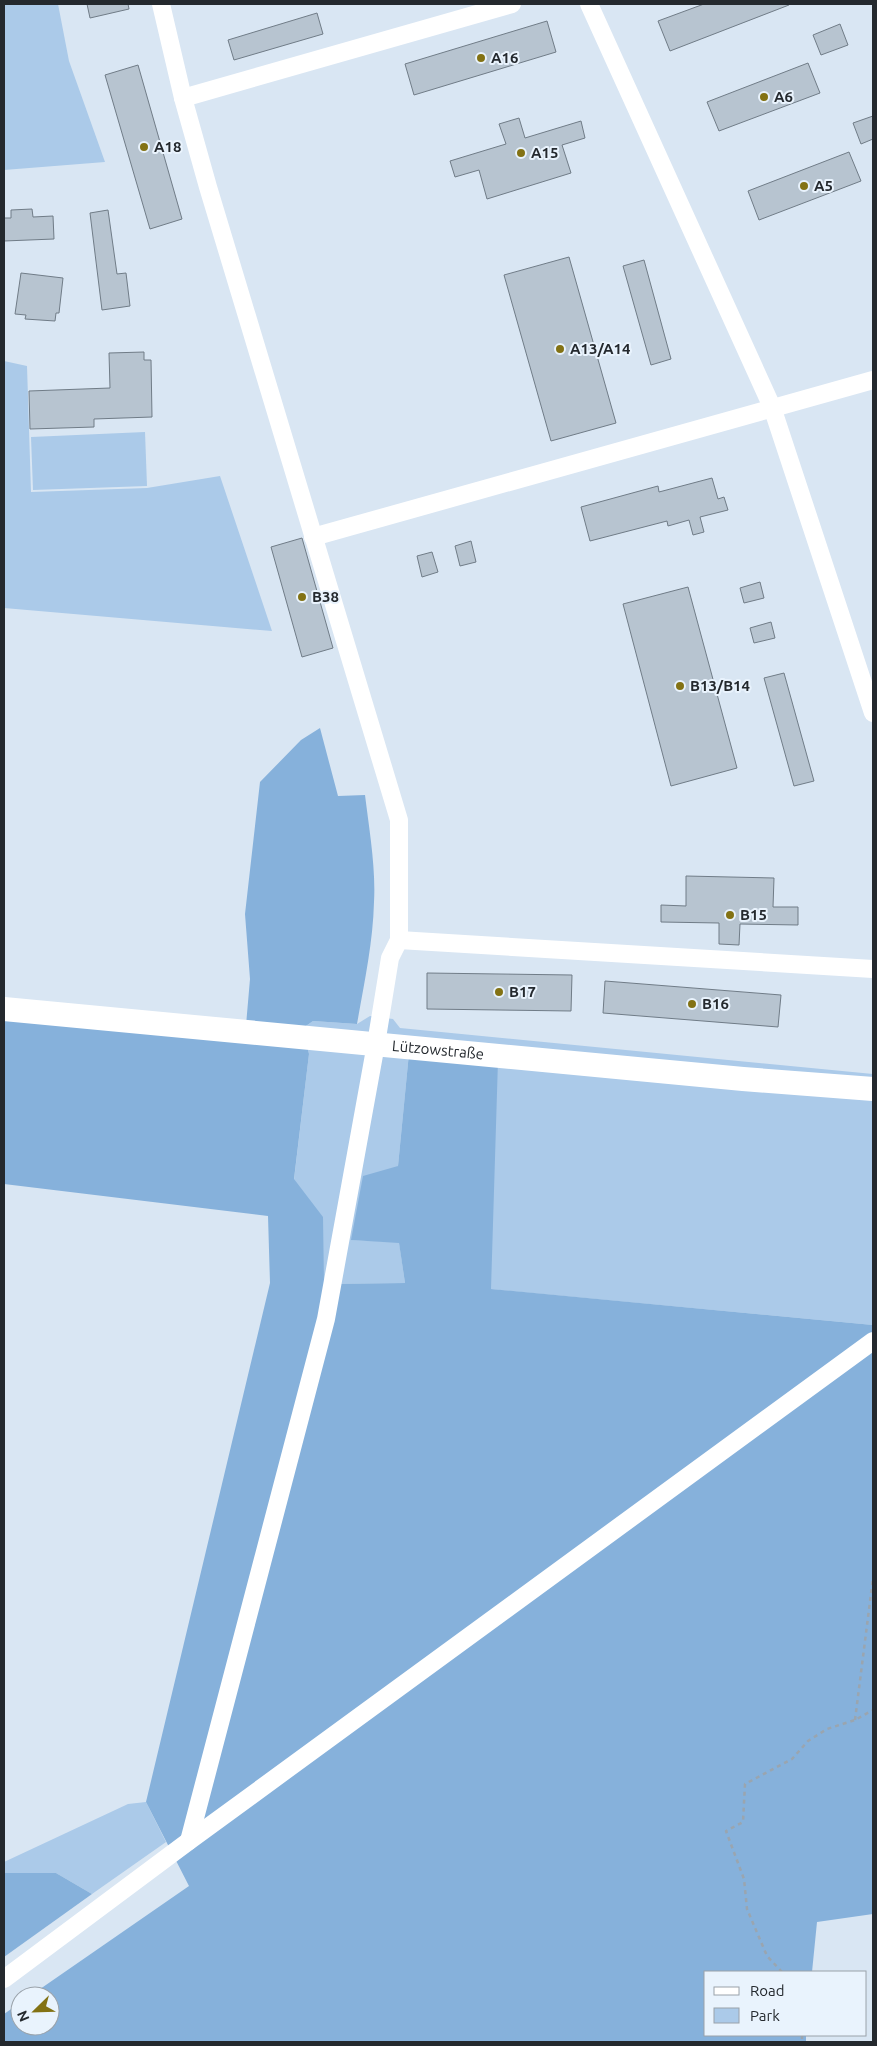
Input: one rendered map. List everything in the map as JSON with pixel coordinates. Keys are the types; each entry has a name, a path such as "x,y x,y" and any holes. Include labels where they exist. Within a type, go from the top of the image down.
{"street":[{"path":"162,4 183,98 210,197 399,820 399,940 390,958 326,1319 189,1841"},
{"path":"183,98 512,4"},
{"path":"590,4 772,407 873,713"},
{"path":"313,537 873,380"},
{"path":"399,940 873,970"},
{"name":"Lützowstraße","path":"4,1008 873,1089"},
{"path":"4,1980 189,1841 873,1342"}],"path":[{"path":"855,1720 873,1578"},
{"path":"781,1971 767,1956 747,1910 744,1879 726,1831 743,1822 745,1784 792,1759 808,1741 827,1729 855,1720 873,1710"}],"green space":[{"path":"4,4 58,4 69,61 105,162 4,170"},
{"path":"4,361 27,366 31,492 147,488 220,476 272,631 4,608"},
{"path":"145,432 147,486 33,490 31,437"},
{"path":"370,1016 393,1019 400,1028 873,1074 873,1325 490,1289 497,1060 409,1053 398,1166 352,1240 399,1242 405,1283 324,1284 294,1180 309,1054 303,1028 313,1021 357,1024"},
{"path":"146,1802 166,1842 92,1894 56,1873 4,1873 4,1862 128,1804"}],"shaded area":[{"path":"320,728 338,796 365,795 372,848 374,876 373,917 370,948 357,1024 313,1021 303,1028 309,1054 294,1179 323,1217 324,1284 405,1283 399,1243 351,1240 363,1176 398,1166 409,1053 498,1060 491,1289 873,1325 873,1914 817,1922 812,1971 704,1971 704,2036 806,2036 806,2042 4,2042 4,2014 10,2010 10,2036 60,2036 60,1986 44,1986 189,1886 146,1802 270,1283 268,1216 4,1184 4,1018 245,1037 250,979 245,914 260,782 301,740"},
{"path":"4,1873 56,1873 92,1894 4,1957"}],"building":[{"path":"87,4 128,4 129,9 90,18"},
{"path":"704,4 789,5 670,51 658,21"},
{"path":"317,13 323,34 234,60 228,40"},
{"name":"A16","path":"547,21 556,52 414,95 405,64"},
{"path":"840,24 848,45 821,55 813,35"},
{"name":"A6","path":"808,63 820,93 719,131 707,102"},
{"name":"A18","path":"138,65 182,219 150,229 105,75"},
{"path":"873,116 873,139 861,144 853,123"},
{"name":"A15","path":"519,118 525,138 581,121 585,138 562,145 571,173 487,199 479,170 455,177 450,161 506,144 499,124"},
{"name":"A5","path":"849,152 861,181 759,220 748,191"},
{"path":"32,209 33,217 53,216 54,239 4,241 4,218 11,218 11,210"},
{"path":"108,210 117,274 126,273 130,306 102,310 90,213"},
{"name":"A13/A14","path":"569,257 616,423 551,441 504,275"},
{"path":"644,260 671,359 651,365 623,266"},
{"path":"21,273 63,278 59,313 56,313 55,321 25,319 26,315 15,314"},
{"path":"144,352 144,360 151,360 152,417 94,419 94,427 30,429 29,391 110,388 109,353"},
{"path":"712,478 718,499 724,497 728,510 700,517 704,532 693,535 689,520 668,526 667,521 590,541 581,507 658,486 659,492"},
{"name":"B38","path":"302,538 333,648 302,657 271,547"},
{"path":"471,541 476,562 460,566 455,546"},
{"path":"432,552 438,572 422,577 417,556"},
{"path":"760,582 764,598 744,603 740,588"},
{"name":"B13/B14","path":"688,587 737,768 671,786 623,604"},
{"path":"771,622 775,638 754,643 750,628"},
{"path":"784,673 814,781 794,786 764,678"},
{"name":"B15","path":"686,876 774,878 773,907 798,907 798,925 740,924 739,945 719,944 719,923 661,922 661,905 686,906"},
{"name":"B17","path":"427,973 572,975 571,1011 427,1009"},
{"name":"B16","path":"605,981 781,995 778,1027 603,1013"}],"place":[{"name":"A16","path":"481,58"},
{"name":"A6","path":"764,97"},
{"name":"A18","path":"144,147"},
{"name":"A15","path":"521,153"},
{"name":"A5","path":"804,186"},
{"name":"A13/A14","path":"560,349"},
{"name":"B38","path":"302,597"},
{"name":"B13/B14","path":"680,686"},
{"name":"B15","path":"730,915"},
{"name":"B17","path":"499,992"},
{"name":"B16","path":"692,1004"}]}
